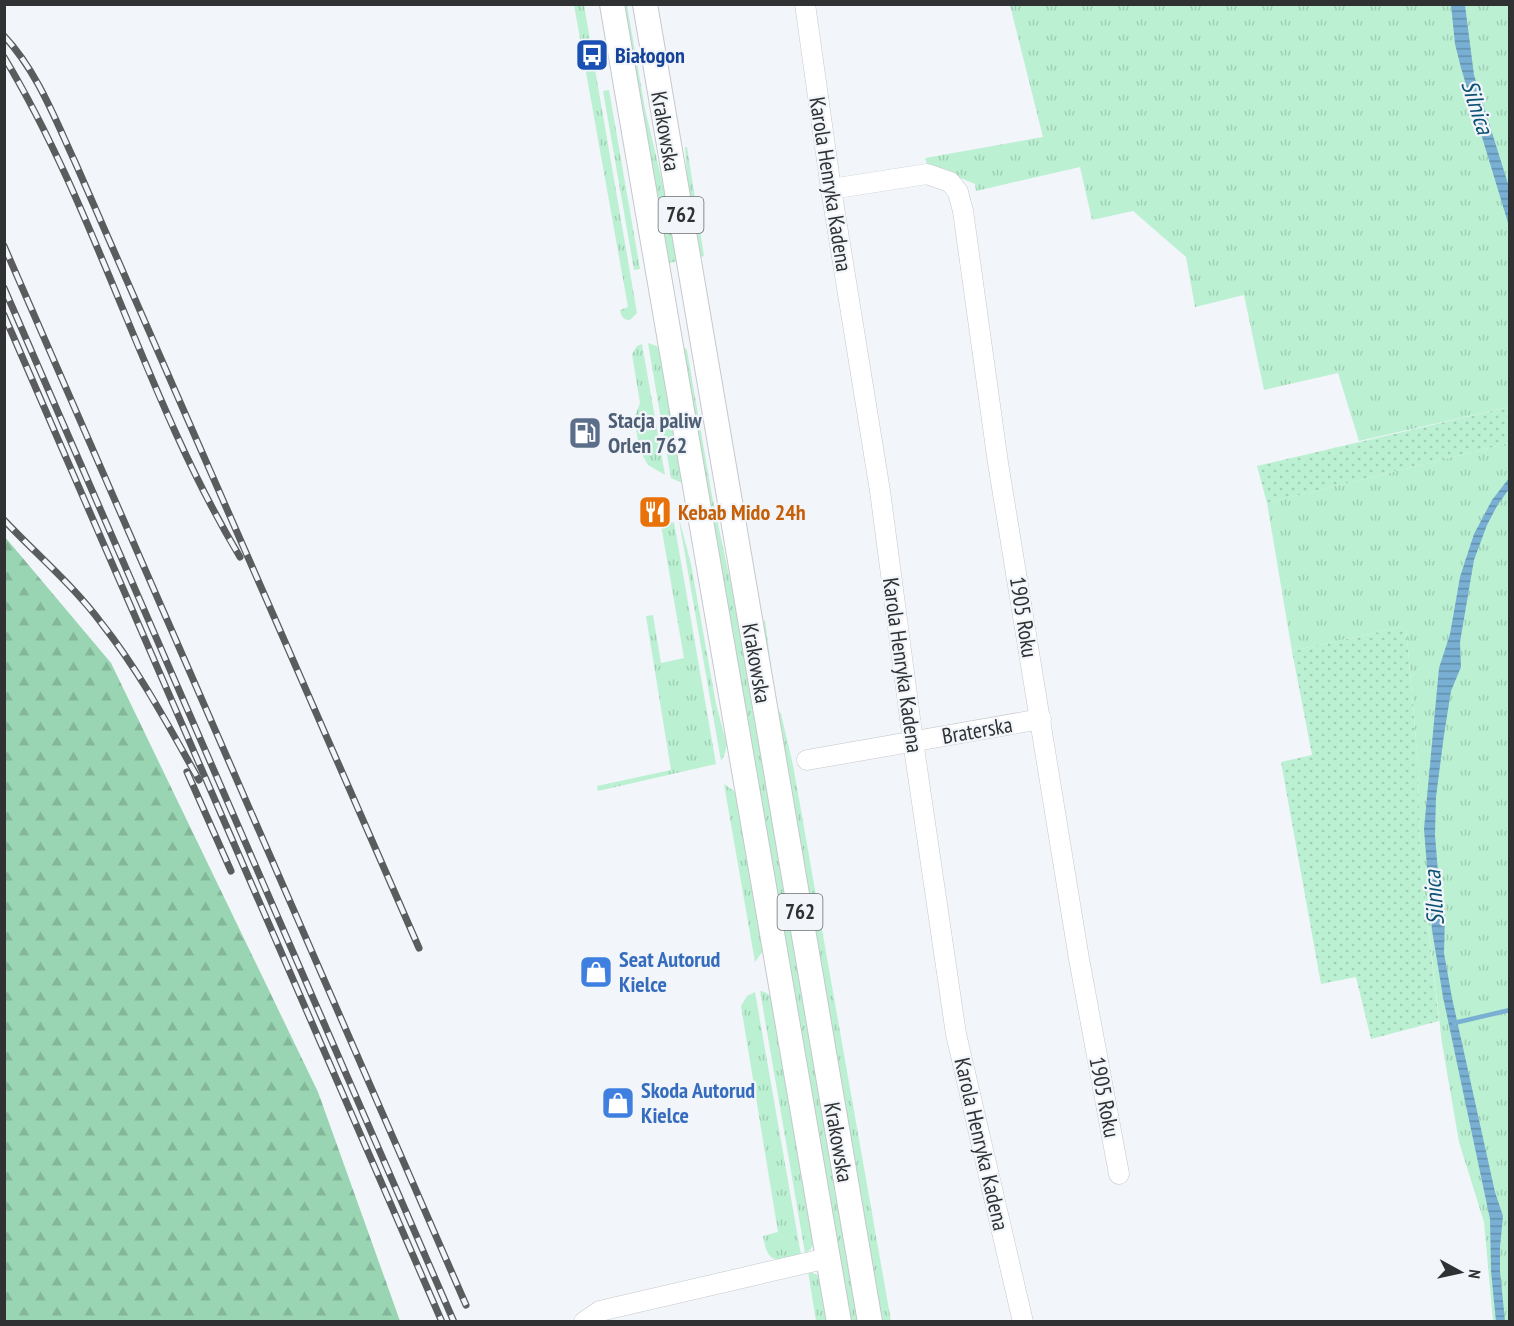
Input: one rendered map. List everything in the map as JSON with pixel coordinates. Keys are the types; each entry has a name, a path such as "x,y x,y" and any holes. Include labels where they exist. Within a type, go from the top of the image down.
{"main road":[{"name":"Krakowska","path":"612,4 839,1322"},
{"name":"Krakowska","path":"645,4 870,1322"}],"street":[{"name":"Karola Henryka Kadena","path":"805,4 831,189 880,491 913,741 956,1034 1023,1322"},
{"name":"1905 Roku","path":"831,189 927,174 950,182 958,192 963,211 997,451 1079,959 1119,1174"},
{"name":"Braterska","path":"807,760 1041,719"},
{"path":"584,1322 600,1311 617,1306 828,1258"}],"green space":[{"path":"574,5 584,5 637,313 630,320 623,317 620,310 628,307"},
{"path":"623,5 627,5 645,109 678,261 666,264"},
{"path":"1010,5 1509,5 1509,407 1359,441 1338,373 1264,390 1244,295 1195,307 1186,257 1133,211 1092,220 1080,167 976,191 975,184 927,164 925,158 1043,137"},
{"path":"609,90 640,269 634,270 603,91"},
{"path":"685,147 687,147 704,256 698,258 689,206"},
{"path":"648,343 657,346 662,354 682,483 671,478"},
{"path":"642,344 665,475 648,465 640,451 634,419 640,403 632,354 637,346"},
{"path":"685,348 712,496 744,645 861,1321 849,1321 682,349"},
{"path":"1509,407 1509,443 1267,503 1257,466"},
{"path":"1509,443 1509,1321 1493,1321 1484,1222 1459,1142 1442,1043 1420,856 1418,763 1406,626 1292,651 1267,503"},
{"path":"678,515 691,564 716,704 727,745 721,761"},
{"path":"674,522 716,764 598,791 597,786 671,770 646,616 653,615 661,663 684,658 661,525"},
{"path":"5,537 111,663 318,1092 400,1321 5,1321"},
{"path":"765,620 776,705 781,714 793,765 891,1321 880,1321 760,625"},
{"path":"1406,626 1418,763 1420,856 1439,1021 1371,1039 1356,977 1321,984 1281,762 1312,755 1292,651"},
{"path":"724,784 734,791 738,798 763,951 755,962"},
{"path":"760,991 773,998 815,1242 805,1253"},
{"path":"755,992 801,1255 779,1259 771,1257 763,1236 778,1232 741,1006 747,996"},
{"path":"808,1271 820,1276 829,1321 816,1321"}],"water":[{"name":"Silnica","path":"1451,5 1465,5 1474,75 1509,187 1509,226 1461,68 1455,44"},
{"name":"Silnica","path":"1509,478 1509,489 1487,525 1474,560 1460,642 1461,667 1451,691 1444,735 1436,797 1435,835 1439,884 1445,915 1444,953 1452,998 1495,1192 1503,1216 1500,1271 1505,1321 1496,1322 1491,1271 1490,1219 1443,997 1432,930 1424,829 1439,668 1450,634 1460,577 1474,534 1492,500"}],"waterway":[{"path":"1454,1023 1510,1010"}],"railway":[{"path":"4,36 36,80 60,129 419,948"},
{"path":"4,57 38,117 68,180 176,434 206,497 240,557"},
{"path":"4,246 466,1305"},
{"path":"4,288 454,1322"},
{"path":"4,315 442,1322"},
{"path":"4,520 80,597 116,642 154,700 199,780"},
{"path":"187,772 231,871"}],"place":[{"name":"Białogon","path":"592,55"},
{"name":"Stacja paliw Orlen 762","path":"585,433"},
{"name":"Kebab Mido 24h","path":"655,512"},
{"name":"Seat Autorud Kielce","path":"596,972"},
{"name":"Skoda Autorud Kielce","path":"618,1103"}]}
